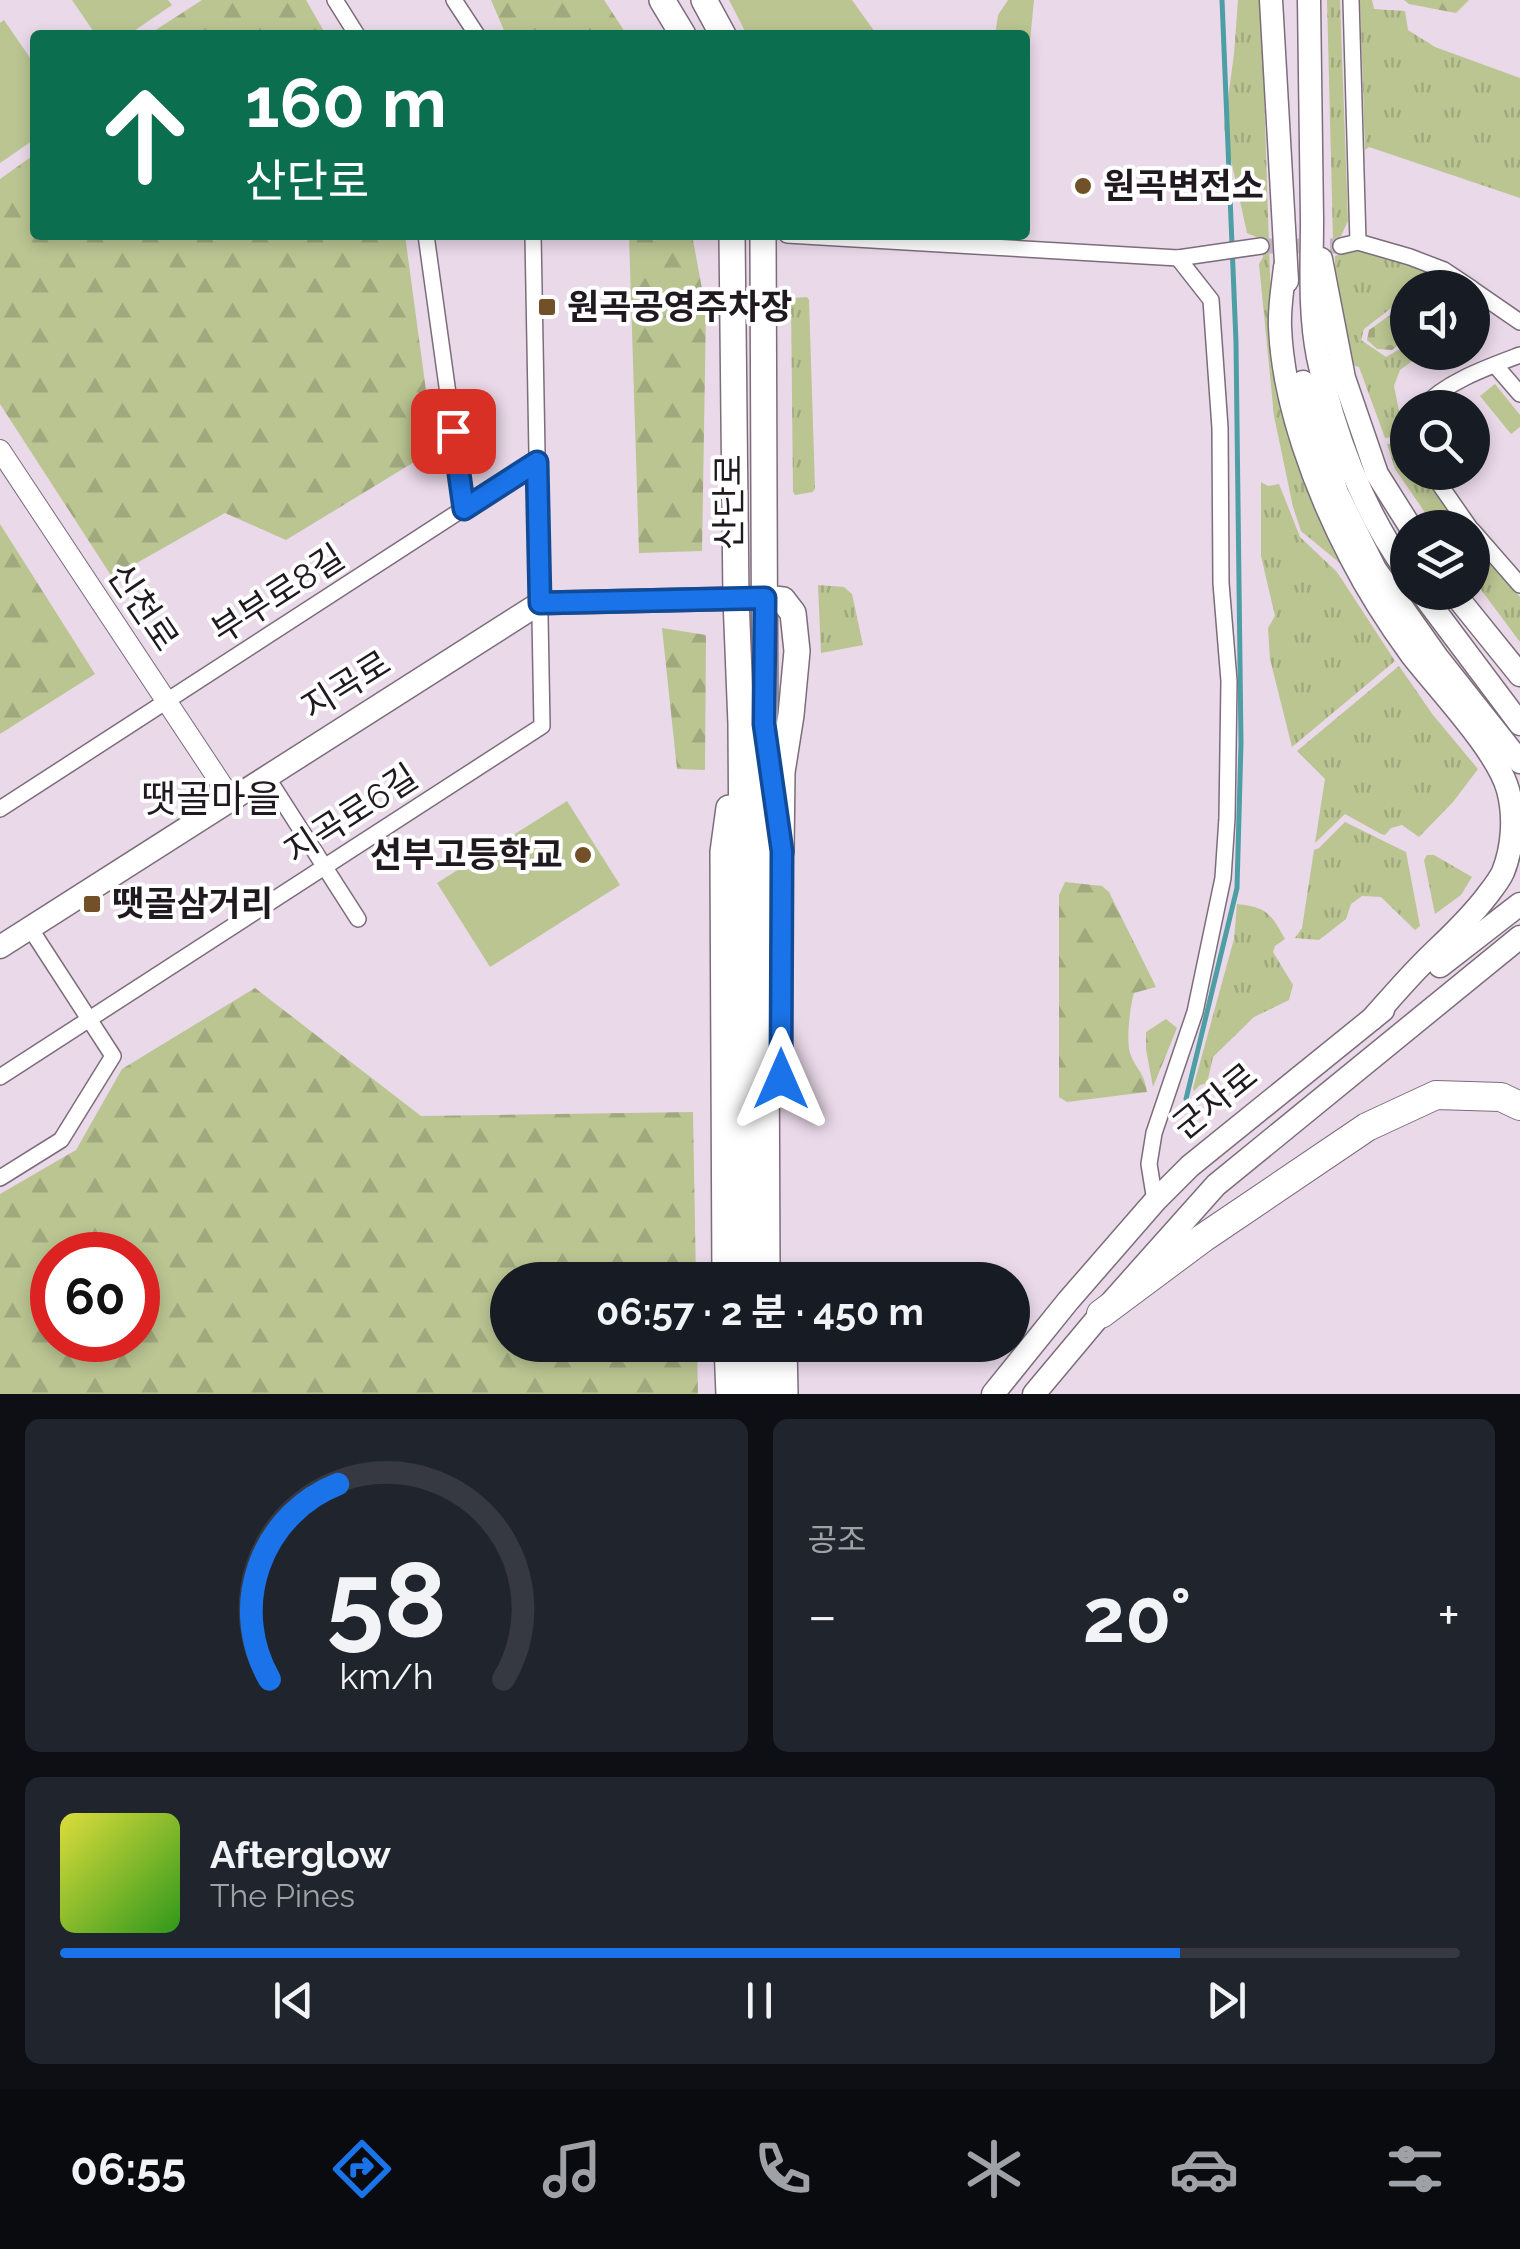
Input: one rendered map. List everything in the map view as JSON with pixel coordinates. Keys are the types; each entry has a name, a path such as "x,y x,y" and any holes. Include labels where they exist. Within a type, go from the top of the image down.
{"highway":[{"path":"1101,1314 1203,1238 1367,1127 1436,1096 1502,1097 1520,1106"}],"main road":[{"path":"662,0 680,30"},
{"path":"704,0 720,30"},
{"path":"1272,0 1284,266 1307,401 1337,493 1376,569 1437,657 1520,762"},
{"path":"1309,0 1312,296 1318,356 1336,425 1374,519 1390,545"},
{"path":"1312,226 1344,378 1376,474 1400,510"},
{"name":"산단로","path":"732,240 736,598 752,724"},
{"name":"산단로","path":"753,889 752,724 765,598 764,240"},
{"path":"1284,266 1280,326 1286,369 1297,425 1320,492 1352,560 1382,611 1477,737 1508,788 1512,839 1502,875 1468,920 1372,1019"},
{"path":"540,603 765,598 783,600 793,612 797,651 782,772 784,1262"},
{"name":"지곡로","path":"0,947 540,603"},
{"path":"1434,610 1520,724"},
{"path":"1468,610 1520,675"},
{"path":"752,724 782,851"},
{"path":"725,1262 722,852 752,724"},
{"path":"745,1262 753,889"},
{"path":"753,889 766,1262"},
{"name":"군자로","path":"993,1394 1068,1301 1190,1166 1520,904"},
{"name":"군자로","path":"1034,1394 1216,1186 1520,937"},
{"path":"728,1362 730,1394"},
{"path":"746,1362 746,1394"},
{"path":"767,1362 768,1394"},
{"path":"784,1362 785,1394"}],"street":[{"path":"335,0 353,30"},
{"path":"454,0 474,30"},
{"path":"1351,0 1358,242"},
{"path":"427,240 464,509"},
{"path":"533,240 540,603"},
{"path":"871,240 1178,258 1255,247"},
{"path":"1341,246 1358,242 1444,270"},
{"path":"1155,1201 1149,1164 1154,1133 1195,1012 1223,878 1226,818 1229,681 1221,583 1220,428 1211,300 1178,258"},
{"path":"1490,301 1520,322"},
{"path":"1446,390 1480,370 1520,356"},
{"path":"1495,365 1520,394"},
{"name":"신천로","path":"0,450 232,800"},
{"name":"부부로8길","path":"0,809 537,462"},
{"path":"1490,551 1520,585"},
{"name":"지곡로6길","path":"0,1076 542,726 540,603"},
{"path":"267,777 358,919"},
{"path":"0,1178 61,1140 113,1056 30,928"}],"green space":[{"path":"72,0 168,0 172,5 135,30 93,30"},
{"path":"202,0 306,0 323,30 156,30"},
{"path":"491,0 604,0 624,30 504,30"},
{"path":"729,0 852,0 873,30 744,30"},
{"path":"1008,0 1034,0 1030,41 1030,30 996,30 998,15"},
{"path":"1238,0 1261,0 1272,336 1317,512 1341,564 1301,531 1274,416 1259,264 1263,257 1261,239 1247,233 1224,128"},
{"path":"1327,0 1340,0 1348,221 1341,236 1333,240"},
{"path":"1360,0 1372,0 1374,9 1405,11 1408,30 1435,47 1520,78 1520,198 1369,147 1365,150"},
{"path":"1404,0 1469,0 1456,13"},
{"path":"4,20 30,58 30,142 0,163 0,23"},
{"path":"30,158 30,240 406,240 434,450 286,540 225,513 112,577 0,404 0,179"},
{"path":"629,240 693,240 706,310 702,551 639,553"},
{"path":"1357,249 1429,270 1390,270 1390,309 1364,329 1361,340 1386,357 1390,355 1390,370 1400,370 1395,390 1390,390 1390,437 1385,438 1359,367 1352,365 1335,279 1335,256"},
{"path":"807,297 815,488 813,492 795,495 791,303 793,298"},
{"path":"1390,315 1390,350 1377,349 1367,340 1369,330"},
{"path":"1495,384 1520,415 1520,427 1511,434 1490,408 1488,390"},
{"path":"1261,482 1268,486 1279,484 1300,537 1337,572 1395,661 1292,747 1270,659 1268,628 1275,616 1261,556"},
{"path":"1409,490 1437,490 1451,510 1423,510"},
{"path":"0,524 95,674 0,734"},
{"path":"1490,561 1520,597 1520,642 1490,602"},
{"path":"818,585 844,587 852,594 863,645 821,653"},
{"path":"662,628 706,635 705,770 677,769"},
{"path":"1399,666 1478,769 1419,837 1402,825 1381,834 1345,814 1315,843 1325,779 1297,751"},
{"path":"567,801 620,885 490,967 437,883"},
{"path":"1345,822 1406,852 1420,926 1415,930 1381,897 1362,896 1351,904 1346,919 1319,940 1295,938 1302,928 1314,850"},
{"path":"1427,855 1434,855 1472,877 1461,895 1435,914 1424,860"},
{"path":"1065,882 1102,886 1109,892 1156,987 1134,993 1129,1023 1130,1053 1147,1092 1067,1102 1059,1097 1059,895"},
{"path":"1237,904 1262,910 1276,923 1285,939 1273,952 1293,985 1289,1000 1254,1017 1213,1057 1207,1083 1194,1091 1234,939"},
{"path":"255,988 421,1116 693,1112 696,1262 490,1262 490,1362 697,1362 698,1394 0,1394 0,1194 76,1150 122,1069"},
{"path":"1166,1019 1177,1028 1153,1087 1146,1032"}],"waterway":[{"path":"1186,1099 1237,888 1241,743 1236,342 1222,0"}],"tunnel":[{"path":"1261,246 1341,246"}],"place":[{"name":"원곡변전소","path":"1083,186"},
{"name":"원곡공영주차장","path":"547,307"},
{"name":"선부고등학교","path":"583,855"},
{"name":"땟골삼거리","path":"92,904"}],"district":[{"name":"땟골마을","path":"211,799"}],"route":[{"path":"453,431 464,509 537,462 540,603 765,598 764,724 782,851 781,1079"}]}
